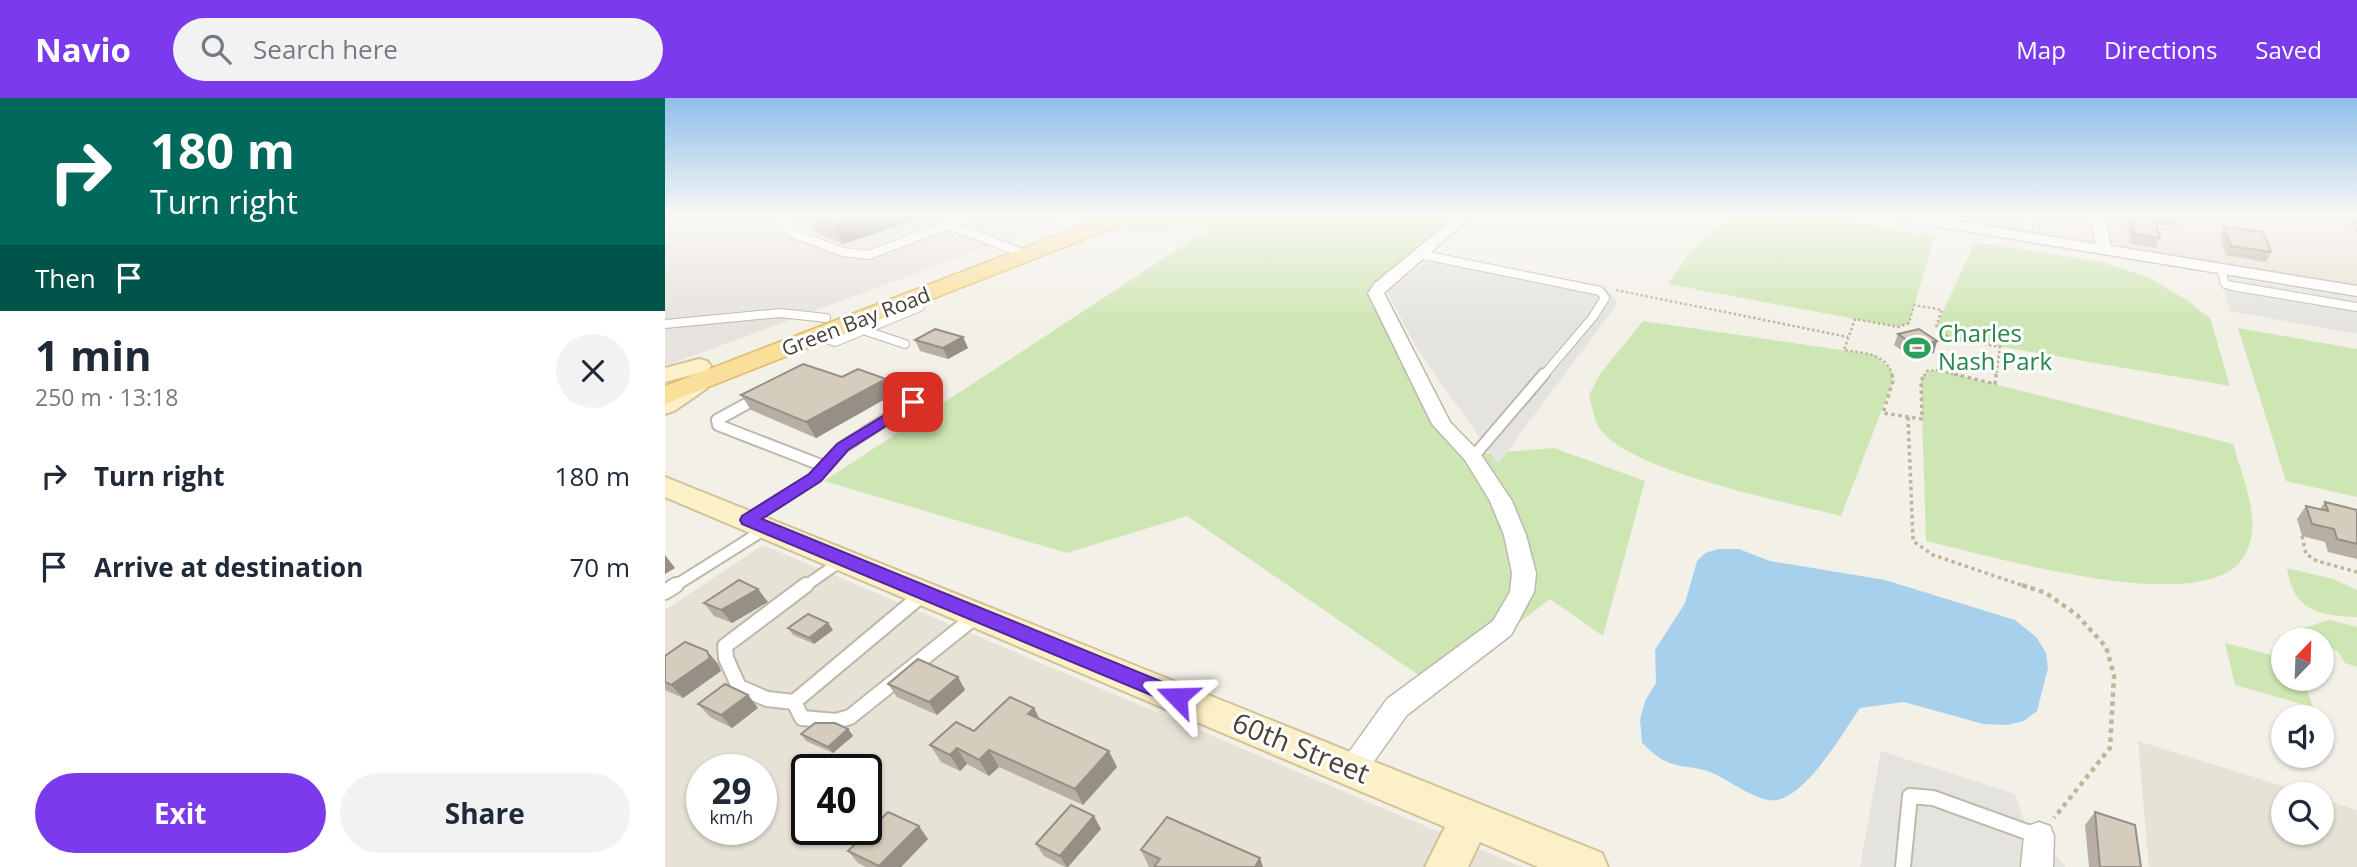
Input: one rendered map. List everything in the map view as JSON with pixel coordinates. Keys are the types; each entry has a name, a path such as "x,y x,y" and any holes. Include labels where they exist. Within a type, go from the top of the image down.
{"main road":[{"name":"Green Bay Road","path":"823,327 913,299 1017,252"},
{"name":"Green Bay Road","path":"665,396 698,375 1017,252"}],"street":[{"path":"1352,769 1397,707 1502,628 1522,592 1524,573 1515,535 1501,502 1473,457 1443,424 1376,293 1380,286 1422,252"},
{"path":"2121,252 2357,291"},
{"path":"665,377 698,375"},
{"path":"665,406 698,375"},
{"name":"60th Street","path":"665,486 1587,867"},
{"path":"1446,867 1471,818"},
{"path":"2037,867 2039,836"}],"lane":[{"path":"843,252 868,255 876,252"},
{"path":"1419,254 1600,291 1605,298 1593,317 1473,457"},
{"path":"2221,269 2225,284 2232,286 2357,307"},
{"path":"665,324 780,313 823,327 835,342 920,307 921,304 913,299"},
{"path":"863,330 905,344"},
{"path":"770,391 726,414 717,420 718,425 826,467"},
{"path":"665,592 815,478 843,447 913,402"},
{"path":"843,559 757,619 725,646 726,658 739,687 767,699 794,702 925,593"},
{"path":"794,702 802,718 836,721 850,717 977,615"},
{"path":"1903,867 1909,796 1933,798 2039,836"}],"path":[{"path":"1600,291 1628,291 1849,337"},
{"path":"1914,304 1942,310 1936,327 1950,338 2000,346 1995,384 1938,370 1927,371 1921,381 1922,419 1908,417 1883,413 1893,382 1891,369 1876,355 1844,350 1855,318 1898,327 1909,323 1914,304"},
{"path":"1908,417 1913,541 1933,555 2046,593 2077,615 2106,646 2114,675 2111,748 2039,836"},
{"path":"2302,536 2307,554 2317,561 2357,572"}],"shaded area":[{"path":"665,252 974,252 665,366"},
{"path":"2148,252 2357,252 2357,286"},
{"path":"1435,253 1604,286 1618,303 1498,464 1416,347 1388,293"},
{"path":"2220,276 2357,298 2357,334 2230,311"},
{"path":"763,545 1522,867 665,867 665,610"},
{"path":"2138,741 2271,782 2271,845 2334,845 2334,803 2357,810 2357,867 2149,867"},
{"path":"1881,751 2015,794 2024,820 2066,867 1860,867"}],"green space":[{"path":"1174,252 1422,252 1380,286 1442,424 1477,454 1554,448 1645,481 1603,636 1550,599 1436,687 1187,516 1067,553 824,481"},
{"path":"1691,252 1930,252 1909,323 1898,327 1668,284"},
{"path":"1970,252 2037,252 2101,262 2148,277 2210,318 2230,386 1950,338 1936,327"},
{"path":"1643,321 1875,355 1891,369 1893,381 1841,516 1672,471 1613,442 1598,426 1589,395 1600,374"},
{"path":"2238,328 2357,349 2357,497 2286,481"},
{"path":"1938,370 2233,444 2252,516 2249,545 2243,558 2220,576 2185,583 2141,584 2043,569 1926,541 1921,381 1927,371"},
{"path":"2287,568 2333,579 2357,590 2357,617 2330,615 2310,608 2295,593"},
{"path":"2329,620 2357,627 2357,667 2345,663 2335,650 2335,628 2303,628"},
{"path":"2225,643 2271,655 2271,691 2307,691 2312,705 2306,705 2235,685"}],"water":[{"path":"1718,549 1739,549 1770,561 1885,580 2015,620 2037,638 2046,653 2048,668 2037,711 2024,721 2006,725 1983,724 1904,702 1860,708 1820,766 1794,792 1781,799 1761,798 1710,772 1663,760 1642,743 1640,720 1645,701 1656,683 1655,650 1685,603 1697,561 1705,553"}],"building":[{"path":"935,329 963,337 943,348 915,340"},
{"path":"1919,329 1937,341 1915,346 1898,334"},
{"path":"803,364 842,377 858,369 886,379 806,422 741,395"},
{"path":"2325,502 2357,510 2357,544 2337,539 2334,529 2312,524 2306,506 2328,511"},
{"path":"739,580 758,589 721,610 704,603"},
{"path":"808,614 828,623 809,638 788,628"},
{"path":"685,642 707,651 710,658 671,685 665,682 665,656"},
{"path":"918,659 958,677 929,702 888,684"},
{"path":"725,684 748,695 721,715 698,704"},
{"path":"1010,697 1034,708 1028,714 1109,751 1075,789 989,750 979,760 957,748 950,755 930,745 956,722 974,731"},
{"path":"815,723 835,723 848,729 828,747 801,734"},
{"path":"1071,805 1094,816 1060,856 1036,844"},
{"path":"888,812 919,826 879,866 848,851 854,845 882,845 882,818"},
{"path":"2095,812 2135,825 2141,867 2100,867"},
{"path":"1167,817 1260,858 1255,867 1154,867 1160,859 1141,850"}],"place":[{"name":"Charles Nash Park","path":"1917,348"}],"route":[{"path":"913,402 843,447 815,478 748,520 1177,697"}]}
